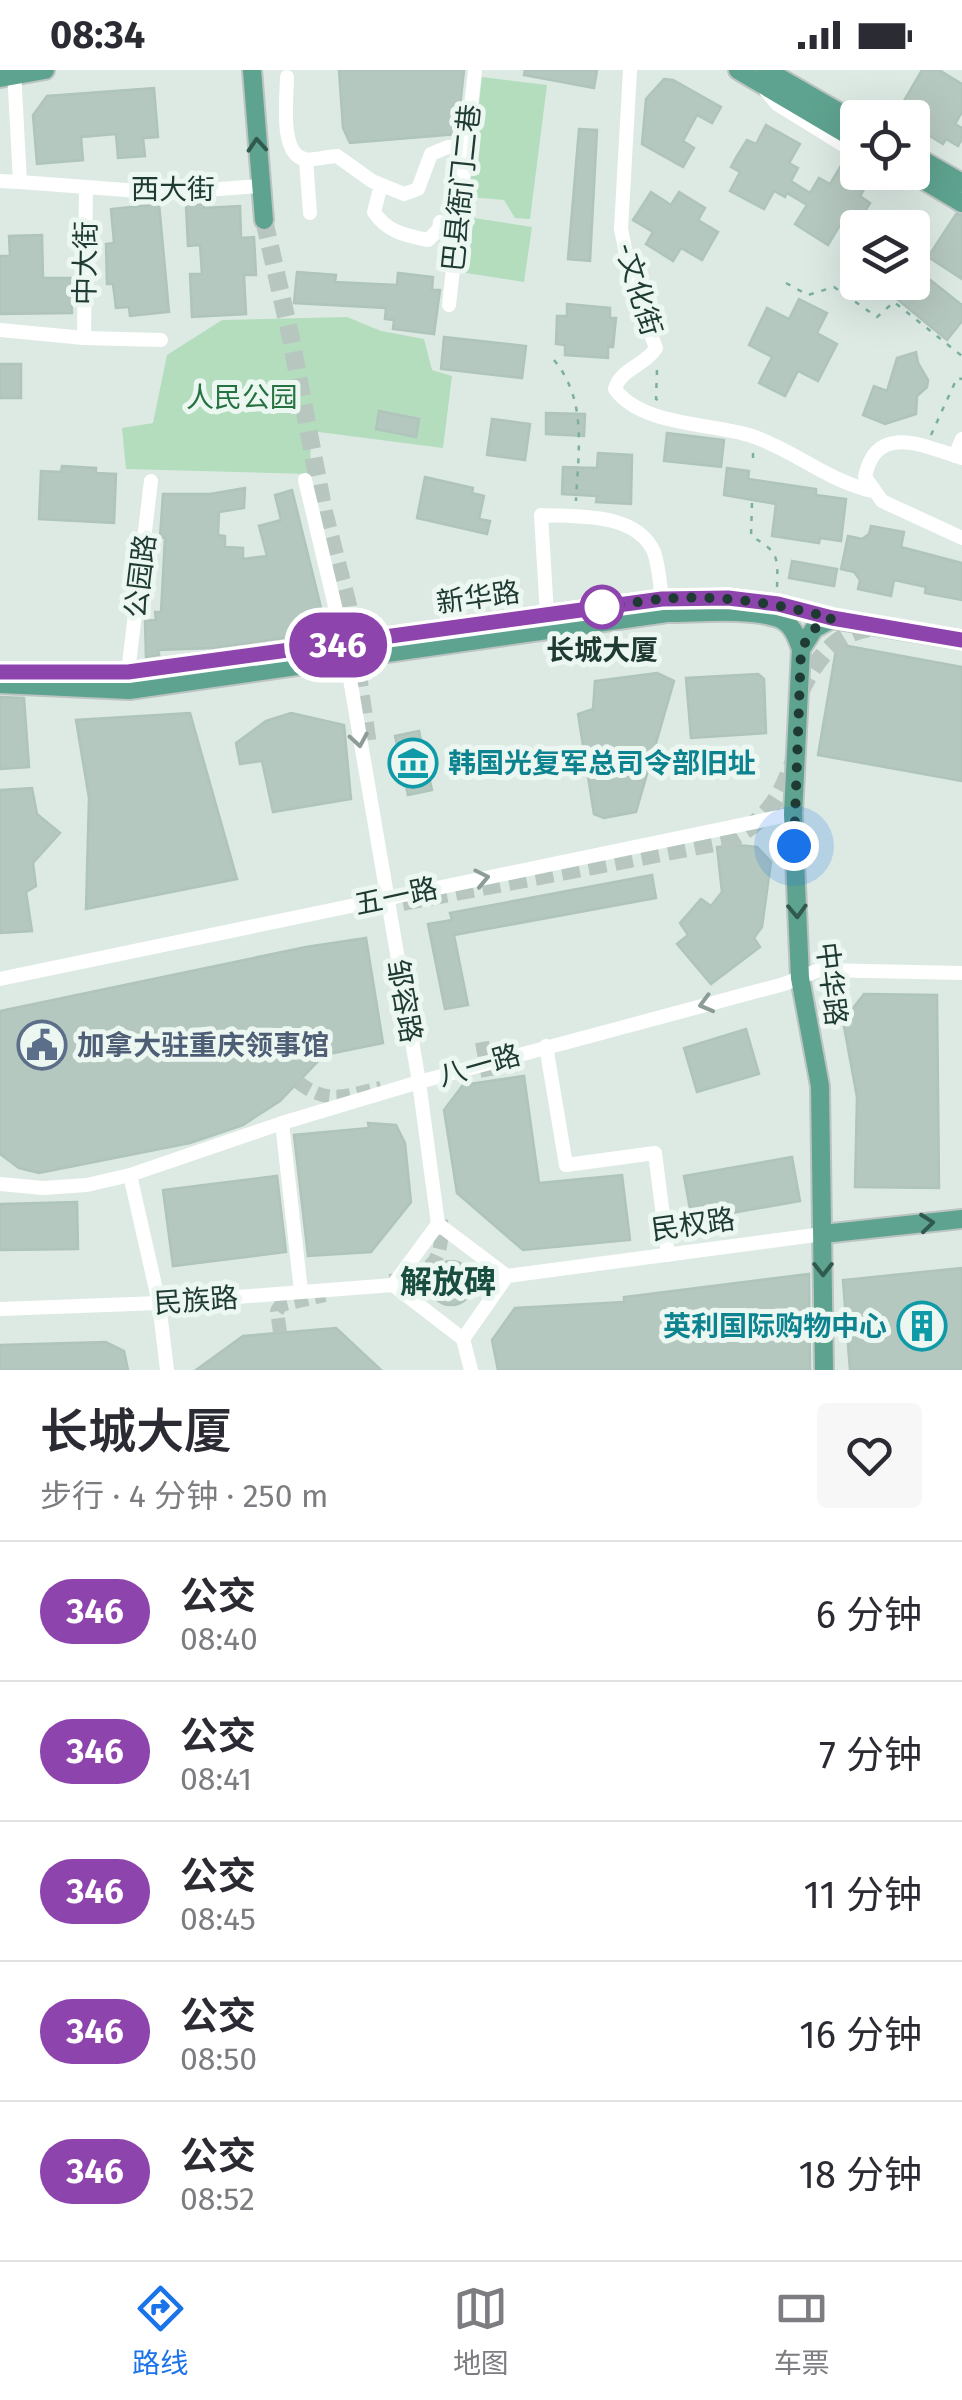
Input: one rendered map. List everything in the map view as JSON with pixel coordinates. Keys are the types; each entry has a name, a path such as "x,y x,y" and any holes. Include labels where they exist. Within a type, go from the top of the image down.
{"main road":[{"path":"9,75 46,70"},
{"path":"252,70 264,220"},
{"path":"738,70 763,76 840,113"},
{"path":"763,76 840,129"},
{"path":"930,164 962,183"},
{"path":"930,184 962,204"},
{"name":"新华路","path":"0,684 129,690 547,615 662,599 728,598 778,604 832,618 962,640"},
{"name":"新华路","path":"0,672 128,672 344,652 667,613 732,613 781,619 795,631 801,649"},
{"path":"801,649 814,629 832,618"},
{"name":"中华路","path":"801,649 793,814 800,978 820,1086 824,1370"},
{"name":"民权路","path":"823,1234 962,1219"}],"street":[{"name":"巴县衙门二巷","path":"449,305 474,70"},
{"name":"-文化街","path":"630,70 621,229 633,288 656,348 620,377 615,389 634,405 686,424 753,436 832,477 872,490"},
{"path":"9,75 20,182"},
{"path":"763,76 777,104 840,143"},
{"path":"287,77 287,141 296,156 306,160 338,156 381,185 404,194 412,193 422,181 431,154 465,146"},
{"path":"306,160 310,213"},
{"name":"中大街","path":"0,181 86,187 84,338"},
{"path":"381,185 374,212 382,224 428,240 439,229 440,222"},
{"name":"西大街","path":"86,187 166,193 260,186"},
{"path":"0,330 161,340"},
{"path":"962,439 959,457 896,441 878,450 868,463 865,477 882,500 962,538"},
{"path":"305,480 344,652"},
{"name":"公园路","path":"128,672 151,481"},
{"path":"547,615 541,515 622,523 645,537 657,565 662,599"},
{"name":"邹容路","path":"344,652 419,1082 438,1224"},
{"name":"五一路","path":"0,978 793,814"},
{"name":"八一路","path":"0,1184 43,1188 87,1185 130,1175 419,1082 819,970 962,974"},
{"path":"546,1046 566,1165 655,1153 668,1255"},
{"path":"282,1123 301,1291"},
{"path":"130,1175 159,1303 167,1370"},
{"path":"464,1339 507,1276 438,1224 392,1285 464,1339 470,1370"},
{"name":"民权路","path":"507,1276 823,1234"},
{"name":"民族路","path":"0,1308 159,1303 392,1285"}],"path":[{"path":"786,283 808,295 834,287 877,316 894,302 962,356"},
{"path":"554,360 569,382 578,411 575,518"},
{"path":"656,367 656,399 666,404"},
{"path":"927,447 950,389 956,378 962,379"},
{"path":"752,503 751,536 775,553 779,565 776,584"}],"green space":[{"path":"482,77 547,85 530,219 515,218 504,200 469,197"},
{"path":"474,218 532,227 524,282 466,273"},
{"name":"人民公园","path":"347,317 381,331 424,339 432,370 452,376 443,448 311,431 310,474 126,469 122,428 153,423 167,355 222,320"}],"building":[{"path":"339,70 464,70 457,134 350,143 343,128"},
{"path":"525,70 597,70 594,88 524,75"},
{"path":"922,70 939,70 962,84 962,112 955,124 962,128 958,146 946,139 943,144 930,136 930,100 904,100"},
{"path":"664,79 673,80 721,107 712,123 697,115 683,141 694,148 683,167 642,144 646,99"},
{"path":"154,88 158,137 143,138 145,156 118,158 116,134 81,137 83,160 37,164 33,115 47,96"},
{"path":"766,125 800,144 789,163 798,168 791,181 810,193 819,178 830,184 840,167 840,190 864,190 860,196 870,203 866,210 840,210 840,225 828,245 795,224 807,205 787,193 785,197 774,191 764,209 730,191 740,172 731,167 747,140 756,144"},
{"path":"579,129 597,130 590,261 568,259"},
{"path":"651,192 671,205 679,192 705,208 698,220 718,232 702,260 681,248 673,261 646,244 653,232 633,220"},
{"path":"159,204 169,312 130,316 129,307 116,308 113,284 107,284 106,244 114,243 111,209"},
{"path":"203,204 204,208 240,206 241,238 254,237 256,275 244,275 246,314 192,317 190,274 202,274 200,245 188,246 186,205"},
{"path":"956,214 962,215 962,279 930,258"},
{"path":"42,235 43,278 71,278 72,313 0,314 0,256 10,256 9,236"},
{"path":"297,272 336,275 335,282 397,285 398,273 433,277 432,290 440,290 434,334 393,329 394,320 385,319 386,308 294,303"},
{"path":"930,280 962,305 962,321 947,340 898,300 930,300"},
{"path":"799,299 827,313 817,333 837,344 818,381 798,371 785,396 759,383 772,357 749,345 767,308 789,319"},
{"path":"567,304 610,308 610,318 616,318 608,358 565,355 565,345 556,344 557,316 567,316"},
{"path":"444,337 526,346 522,378 441,369"},
{"path":"916,352 928,380 927,387 917,396 916,414 885,424 863,415 874,386 887,391 897,358"},
{"path":"0,364 21,364 21,398 0,398"},
{"path":"379,411 419,419 416,437 376,429"},
{"path":"546,413 585,414 584,436 546,434"},
{"path":"492,419 530,424 525,460 487,455"},
{"path":"667,433 724,440 721,467 664,461"},
{"path":"598,453 632,455 631,504 596,502 597,496 562,494 563,467 597,468"},
{"path":"62,466 96,468 96,473 116,474 114,523 39,519 41,471 61,472"},
{"path":"727,468 749,471 748,479 816,489 816,495 846,499 841,541 820,538 819,543 772,536 776,504 724,495"},
{"path":"425,477 473,488 472,493 484,496 479,519 490,521 487,534 417,518"},
{"path":"245,488 244,508 219,512 218,535 225,536 225,547 243,548 243,559 267,556 259,526 281,520 275,495 292,490 327,632 212,648 158,650 159,655 146,657 145,621 156,620 155,612 161,612 163,494 210,494"},
{"path":"871,526 904,532 901,547 962,563 962,600 925,593 926,587 894,580 891,596 858,589 860,580 854,572 841,569 848,536 862,539"},
{"path":"792,561 837,569 834,586 789,578"},
{"path":"837,644 962,667 962,781 818,755"},
{"path":"657,673 674,681 636,812 604,818 594,814 578,714 593,709 595,681"},
{"path":"758,674 764,679 766,733 691,738 686,678"},
{"path":"0,697 24,698 29,767 0,769"},
{"path":"190,713 237,879 86,909 89,798 76,720"},
{"path":"291,713 344,725 351,799 273,812 262,761 240,764 236,743 266,721"},
{"name":"韩国光复军总司令部旧址","path":"419,731 432,790 408,795 395,736"},
{"path":"32,788 37,814 60,833 33,863 36,886 26,892 32,931 0,933 0,790"},
{"path":"717,847 757,847 771,862 762,927 754,938 760,947 711,984 677,944 688,935 680,923 701,899 711,906 722,892"},
{"path":"652,875 656,898 454,935 468,1005 445,1009 428,924 452,920 450,913"},
{"path":"366,938 383,1043 324,1055 280,1101 243,1125 190,1143 39,1173 19,1168 0,1154 0,1011"},
{"path":"864,994 937,995 939,1188 855,1187 857,1097 843,1021"},
{"path":"746,1029 759,1074 697,1092 684,1048"},
{"path":"524,1076 539,1183 622,1175 630,1240 523,1250 457,1193 444,1110 463,1085"},
{"path":"368,1123 396,1125 405,1143 411,1202 371,1252 308,1256 294,1135 369,1128"},
{"path":"792,1157 800,1201 692,1220 684,1176"},
{"path":"277,1176 286,1252 173,1266 163,1190"},
{"path":"77,1202 78,1249 0,1250 0,1204"},
{"path":"451,1261 467,1267 473,1283 467,1299 451,1305 435,1299 429,1283 435,1267"},
{"name":"英利国际购物中心","path":"962,1268 962,1370 850,1370 843,1280"},
{"path":"809,1274 810,1370 498,1370 492,1340 515,1308 624,1302 624,1297"},
{"path":"336,1328 381,1370 196,1370 243,1336"},
{"path":"106,1342 124,1351 128,1370 0,1370 0,1345"}],"tunnel":[{"path":"264,220 324,512 348,605 368,745"},
{"path":"800,693 830,648 851,633 878,628"},
{"path":"376,907 730,840 770,808 793,763"},
{"path":"482,1042 489,1081"},
{"path":"298,1082 329,1096 381,1088"},
{"path":"390,1281 416,1274 432,1264 440,1247 441,1220"},
{"path":"280,1332 277,1311 281,1305 325,1295"}],"bus line":[{"name":"346","path":"0,672 128,672 662,599 728,598 778,604 832,618 962,640"}],"place":[{"name":"长城大厦","path":"602,607"},
{"name":"韩国光复军总司令部旧址","path":"413,763"},
{"name":"加拿大驻重庆领事馆","path":"42,1045"},
{"name":"英利国际购物中心","path":"922,1326"}],"district":[{"name":"解放碑","path":"448,1282"}],"route":[{"path":"602,607 662,599 728,598 778,604 832,618 814,629 801,649 794,846"}]}
